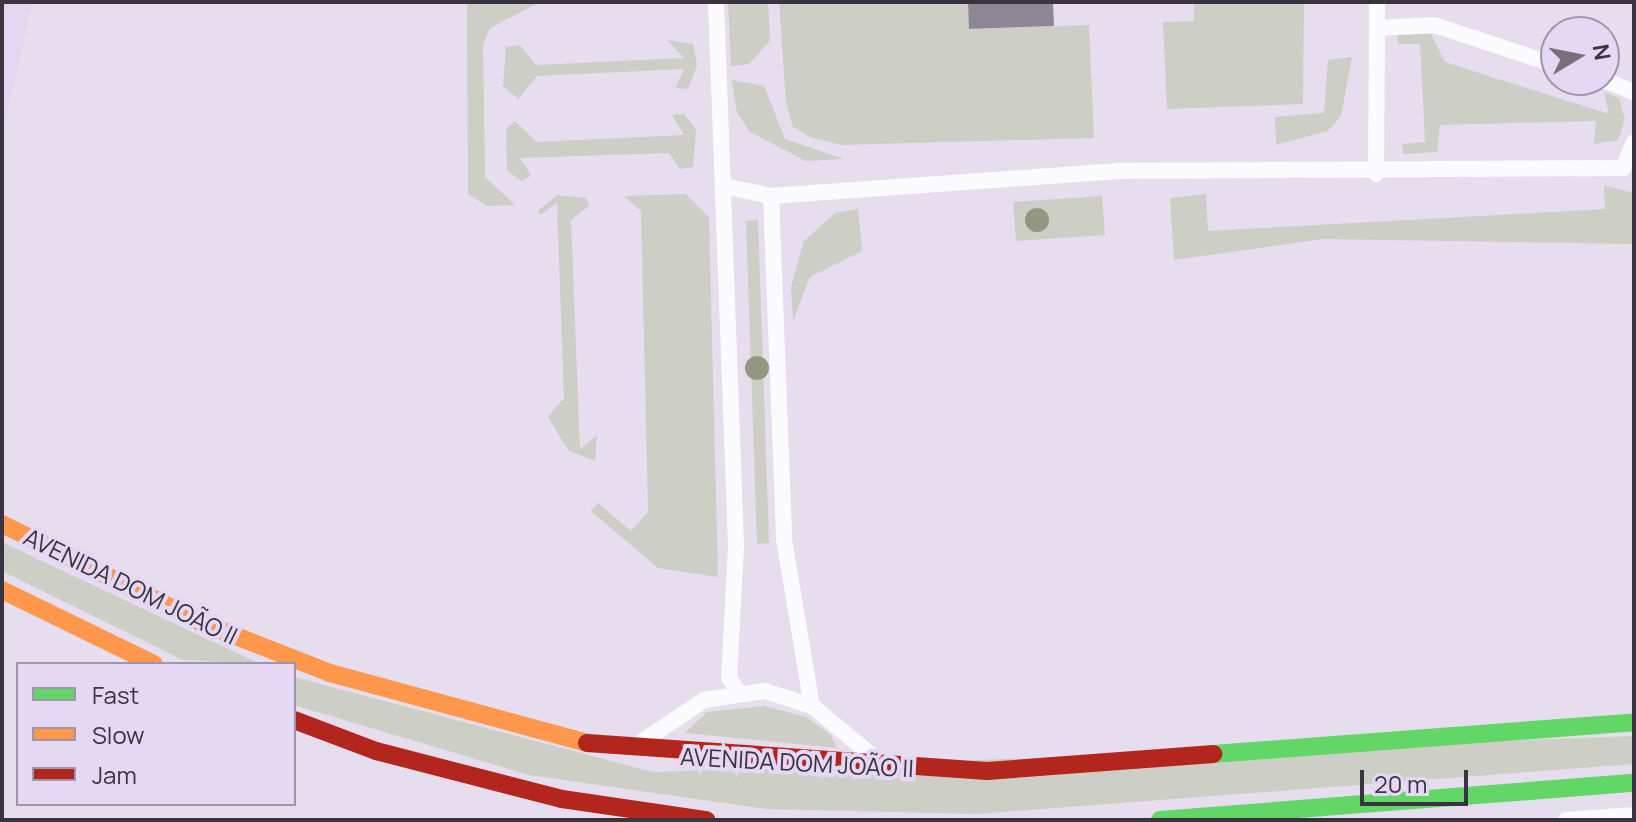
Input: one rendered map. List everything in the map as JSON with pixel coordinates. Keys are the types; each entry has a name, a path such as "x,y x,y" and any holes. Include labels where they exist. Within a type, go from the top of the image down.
{"main road":[{"name":"AVENIDA DOM JOÃO II","path":"2,524 200,622 330,673 515,729 630,752 883,769 987,771 1634,722"},
{"path":"2,590 150,662"},
{"path":"296,721 376,751 562,799 706,820"},
{"path":"1160,820 1634,783"}],"lane":[{"path":"716,2 736,546 729,678 740,694"},
{"path":"1376,174 1377,2"},
{"path":"1377,28 1434,25 1540,60"},
{"path":"724,186 771,196 1122,171 1376,174 1623,168 1634,142"},
{"path":"771,196 784,539 812,706"},
{"path":"630,752 674,713 740,694 765,691 812,706 864,742 883,769"},
{"path":"1579,788 1574,819 1634,815"}],"shaded area":[{"path":"2,2 33,2 2,134"},
{"path":"467,2 540,2 490,28 483,45 485,177 515,205 487,206 468,194"},
{"path":"728,2 768,2 770,41 749,64 731,66"},
{"path":"779,2 968,2 970,29 1089,25 1094,138 842,145 810,137 793,127 786,103"},
{"path":"1194,2 1304,2 1303,104 1167,109 1163,22 1194,21"},
{"path":"1431,34 1445,62 1540,92 1540,96 1552,96 1609,114 1605,96 1619,98 1625,120 1618,140 1594,144 1596,121 1440,125 1437,152 1403,154 1402,144 1425,142 1420,44 1398,44 1397,35"},
{"path":"667,40 693,44 697,65 688,89 675,88 684,69 537,76 518,99 503,86 506,47 520,45 536,65 684,58"},
{"path":"1352,57 1341,116 1328,131 1276,145 1275,117 1324,113 1328,60"},
{"path":"732,80 764,86 785,139 844,159 806,161 750,132 737,113"},
{"path":"684,114 696,129 693,167 680,169 669,153 520,158 531,175 522,181 507,171 506,129 515,121 537,142 684,135 672,115"},
{"path":"1604,185 1634,193 1634,244 1323,239 1174,260 1170,198 1206,194 1208,231 1605,209"},
{"path":"686,194 709,217 718,577 658,568 591,511 598,503 631,531 648,512 641,211 624,196"},
{"path":"557,195 586,198 589,206 571,220 580,449 597,435 595,461 569,451 548,417 564,398 557,203 540,215 539,210"},
{"path":"1102,196 1105,235 1016,241 1013,202"},
{"path":"858,209 862,251 810,277 793,321 791,287 804,241 835,213"},
{"path":"758,220 769,543 757,544 746,221"},
{"path":"2,542 256,662 183,660 2,571"},
{"path":"296,678 653,772 1634,736 1634,764 976,814 765,809 529,775 296,706"},
{"path":"765,706 806,717 830,734 837,748 685,733 707,712"}],"building":[{"path":"968,2 1053,2 1054,26 969,29"}],"traffic: fast":[{"path":"1213,754 1634,722"},
{"path":"1160,820 1634,783"}],"traffic: slow":[{"path":"2,524 200,622 330,673 587,743"},
{"path":"2,590 150,662"}],"traffic: jam":[{"path":"296,721 376,751 562,799 706,820"},
{"path":"587,743 987,771 1213,754"}]}
